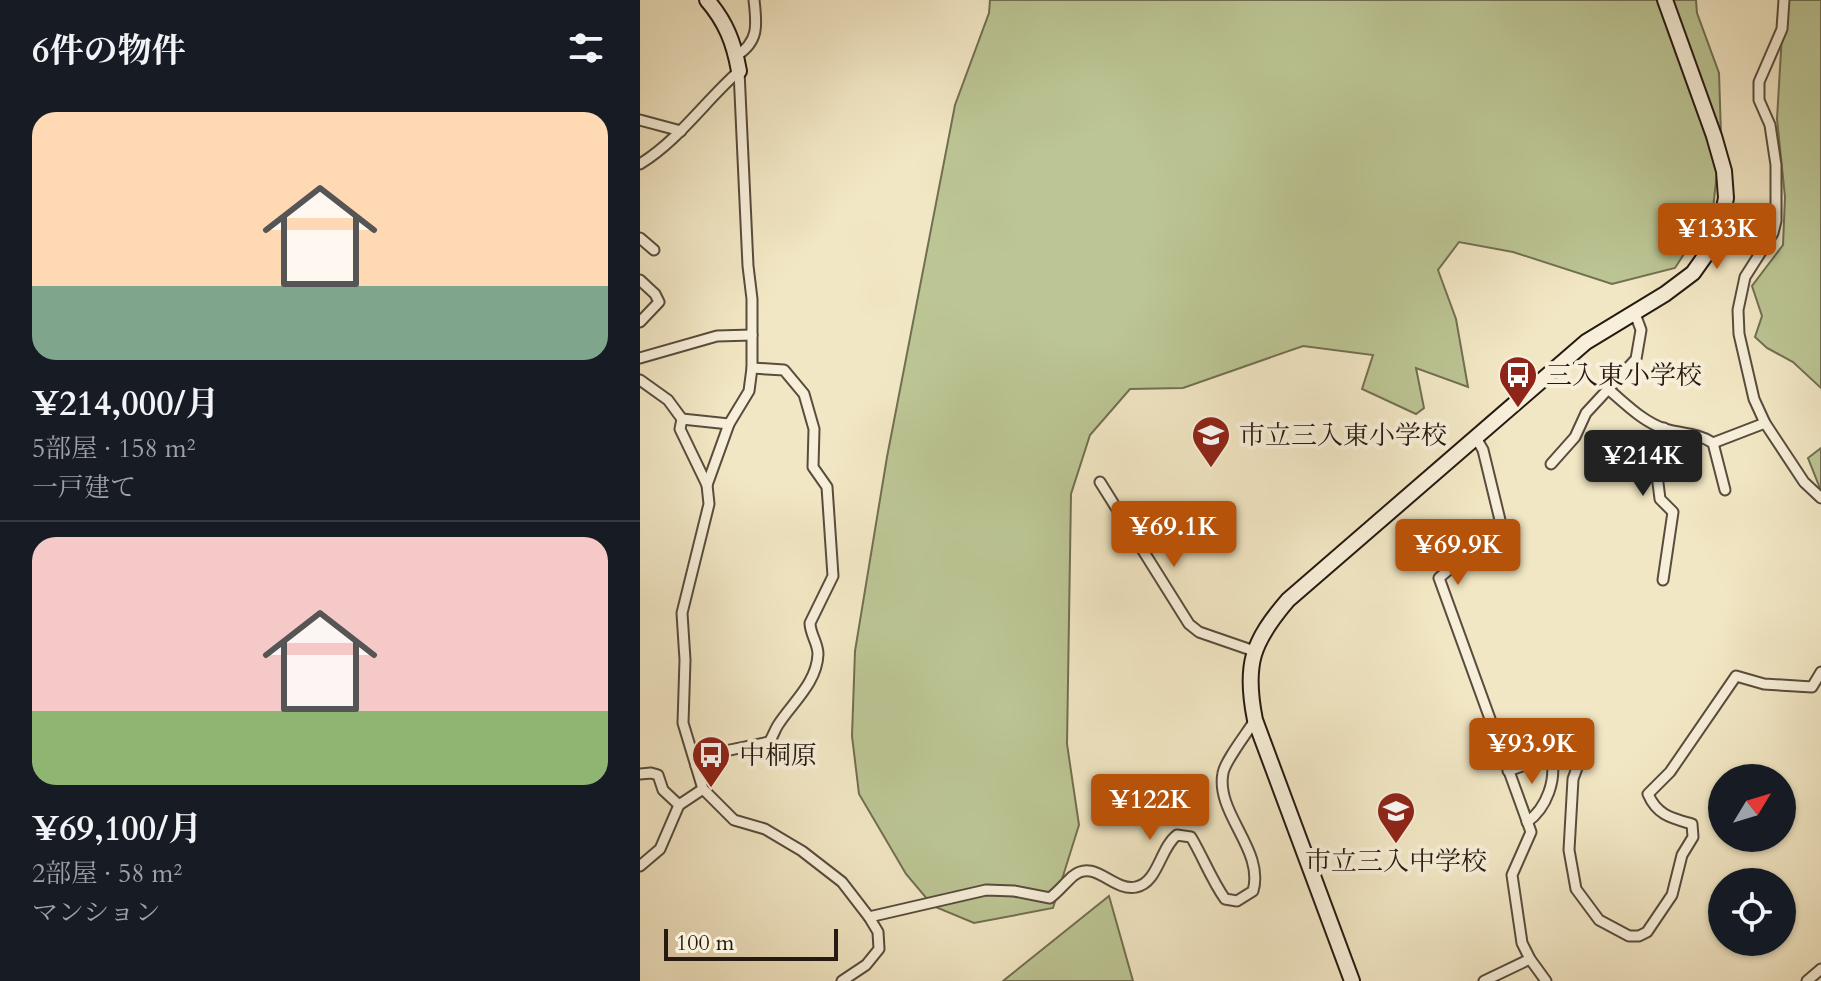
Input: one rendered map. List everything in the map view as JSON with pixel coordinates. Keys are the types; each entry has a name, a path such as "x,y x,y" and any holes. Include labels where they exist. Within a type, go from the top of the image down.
{"street":[{"path":"707,0 721,17 739,71 752,335 749,391 729,424 707,485"},
{"path":"736,56 748,49 753,41 754,0"},
{"path":"1352,981 1255,720 1250,679 1254,651 1265,627 1288,600 1586,342 1665,294 1693,273 1710,249 1721,222 1726,198 1724,171 1665,0"},
{"path":"1784,0 1782,29 1759,82 1759,100 1770,125 1776,165 1776,221 1773,233 1745,277 1738,310 1739,334 1754,399 1765,423 1804,482 1821,498"},
{"path":"640,164 681,131 739,71"},
{"path":"640,120 681,131"},
{"path":"640,238 654,250"},
{"path":"640,280 659,302 640,322"},
{"path":"1551,464 1575,437 1586,413 1636,359 1641,330 1634,311"},
{"path":"640,358 717,336 752,335"},
{"path":"696,766 720,752 772,739 775,729 807,687 818,651 810,623 833,576 827,487 813,467 814,429 804,394 784,370 752,368"},
{"path":"640,380 668,400 682,419 729,424"},
{"path":"1608,389 1641,417 1664,428 1704,436 1713,443 1725,490"},
{"path":"682,419 680,429 707,485 709,504 682,613 685,660 683,723 703,789 734,820 765,829 802,851 842,882 869,917 878,932 879,949 866,965 842,981"},
{"path":"1713,443 1765,423"},
{"path":"1663,580 1673,512 1660,499 1653,443 1664,428"},
{"path":"1475,436 1483,450 1500,520 1495,530 1439,578 1531,832 1512,875 1522,943 1546,981"},
{"path":"1100,482 1189,624 1199,632 1254,651"},
{"path":"1508,771 1576,747 1580,750 1581,757 1573,779 1569,850 1576,889 1599,920 1629,936 1639,936 1647,932 1672,895 1682,855 1693,837 1692,824 1655,810 1648,794 1670,772 1736,676 1764,684 1812,687 1821,672"},
{"path":"869,917 986,890 1014,891 1050,898 1072,877 1091,870 1123,887 1137,887 1151,878 1168,842 1177,835 1191,837 1225,899 1237,901 1253,891 1256,870 1223,793 1222,772 1255,720"},
{"path":"1527,822 1540,813 1555,771 1551,756"},
{"path":"640,774 658,775 670,800 679,805"},
{"path":"640,866 660,849 679,805 703,789"},
{"path":"1484,981 1530,959"},
{"path":"1807,981 1821,969"}],"green space":[{"path":"990,0 1696,0 1697,13 1719,73 1721,135 1713,209 1675,268 1612,284 1513,252 1459,242 1438,270 1456,319 1468,387 1416,368 1424,408 1416,414 1362,389 1373,355 1303,346 1183,388 1130,389 1090,435 1071,494 1067,744 1079,825 1053,908 974,923 933,906 906,874 859,794 852,736 855,651 887,457 955,105 989,13"},
{"path":"1784,0 1821,0 1821,388 1793,362 1767,348 1755,337 1762,316 1752,286 1783,245 1785,197 1777,119"},
{"path":"1821,448 1821,491 1808,458"},
{"path":"1109,896 1133,981 1003,981"}],"place":[{"name":"三入東小学校","path":"1518,409"},
{"name":"市立三入東小学校","path":"1211,469"},
{"name":"中桐原","path":"711,789"},
{"name":"市立三入中学校","path":"1396,845"}]}
